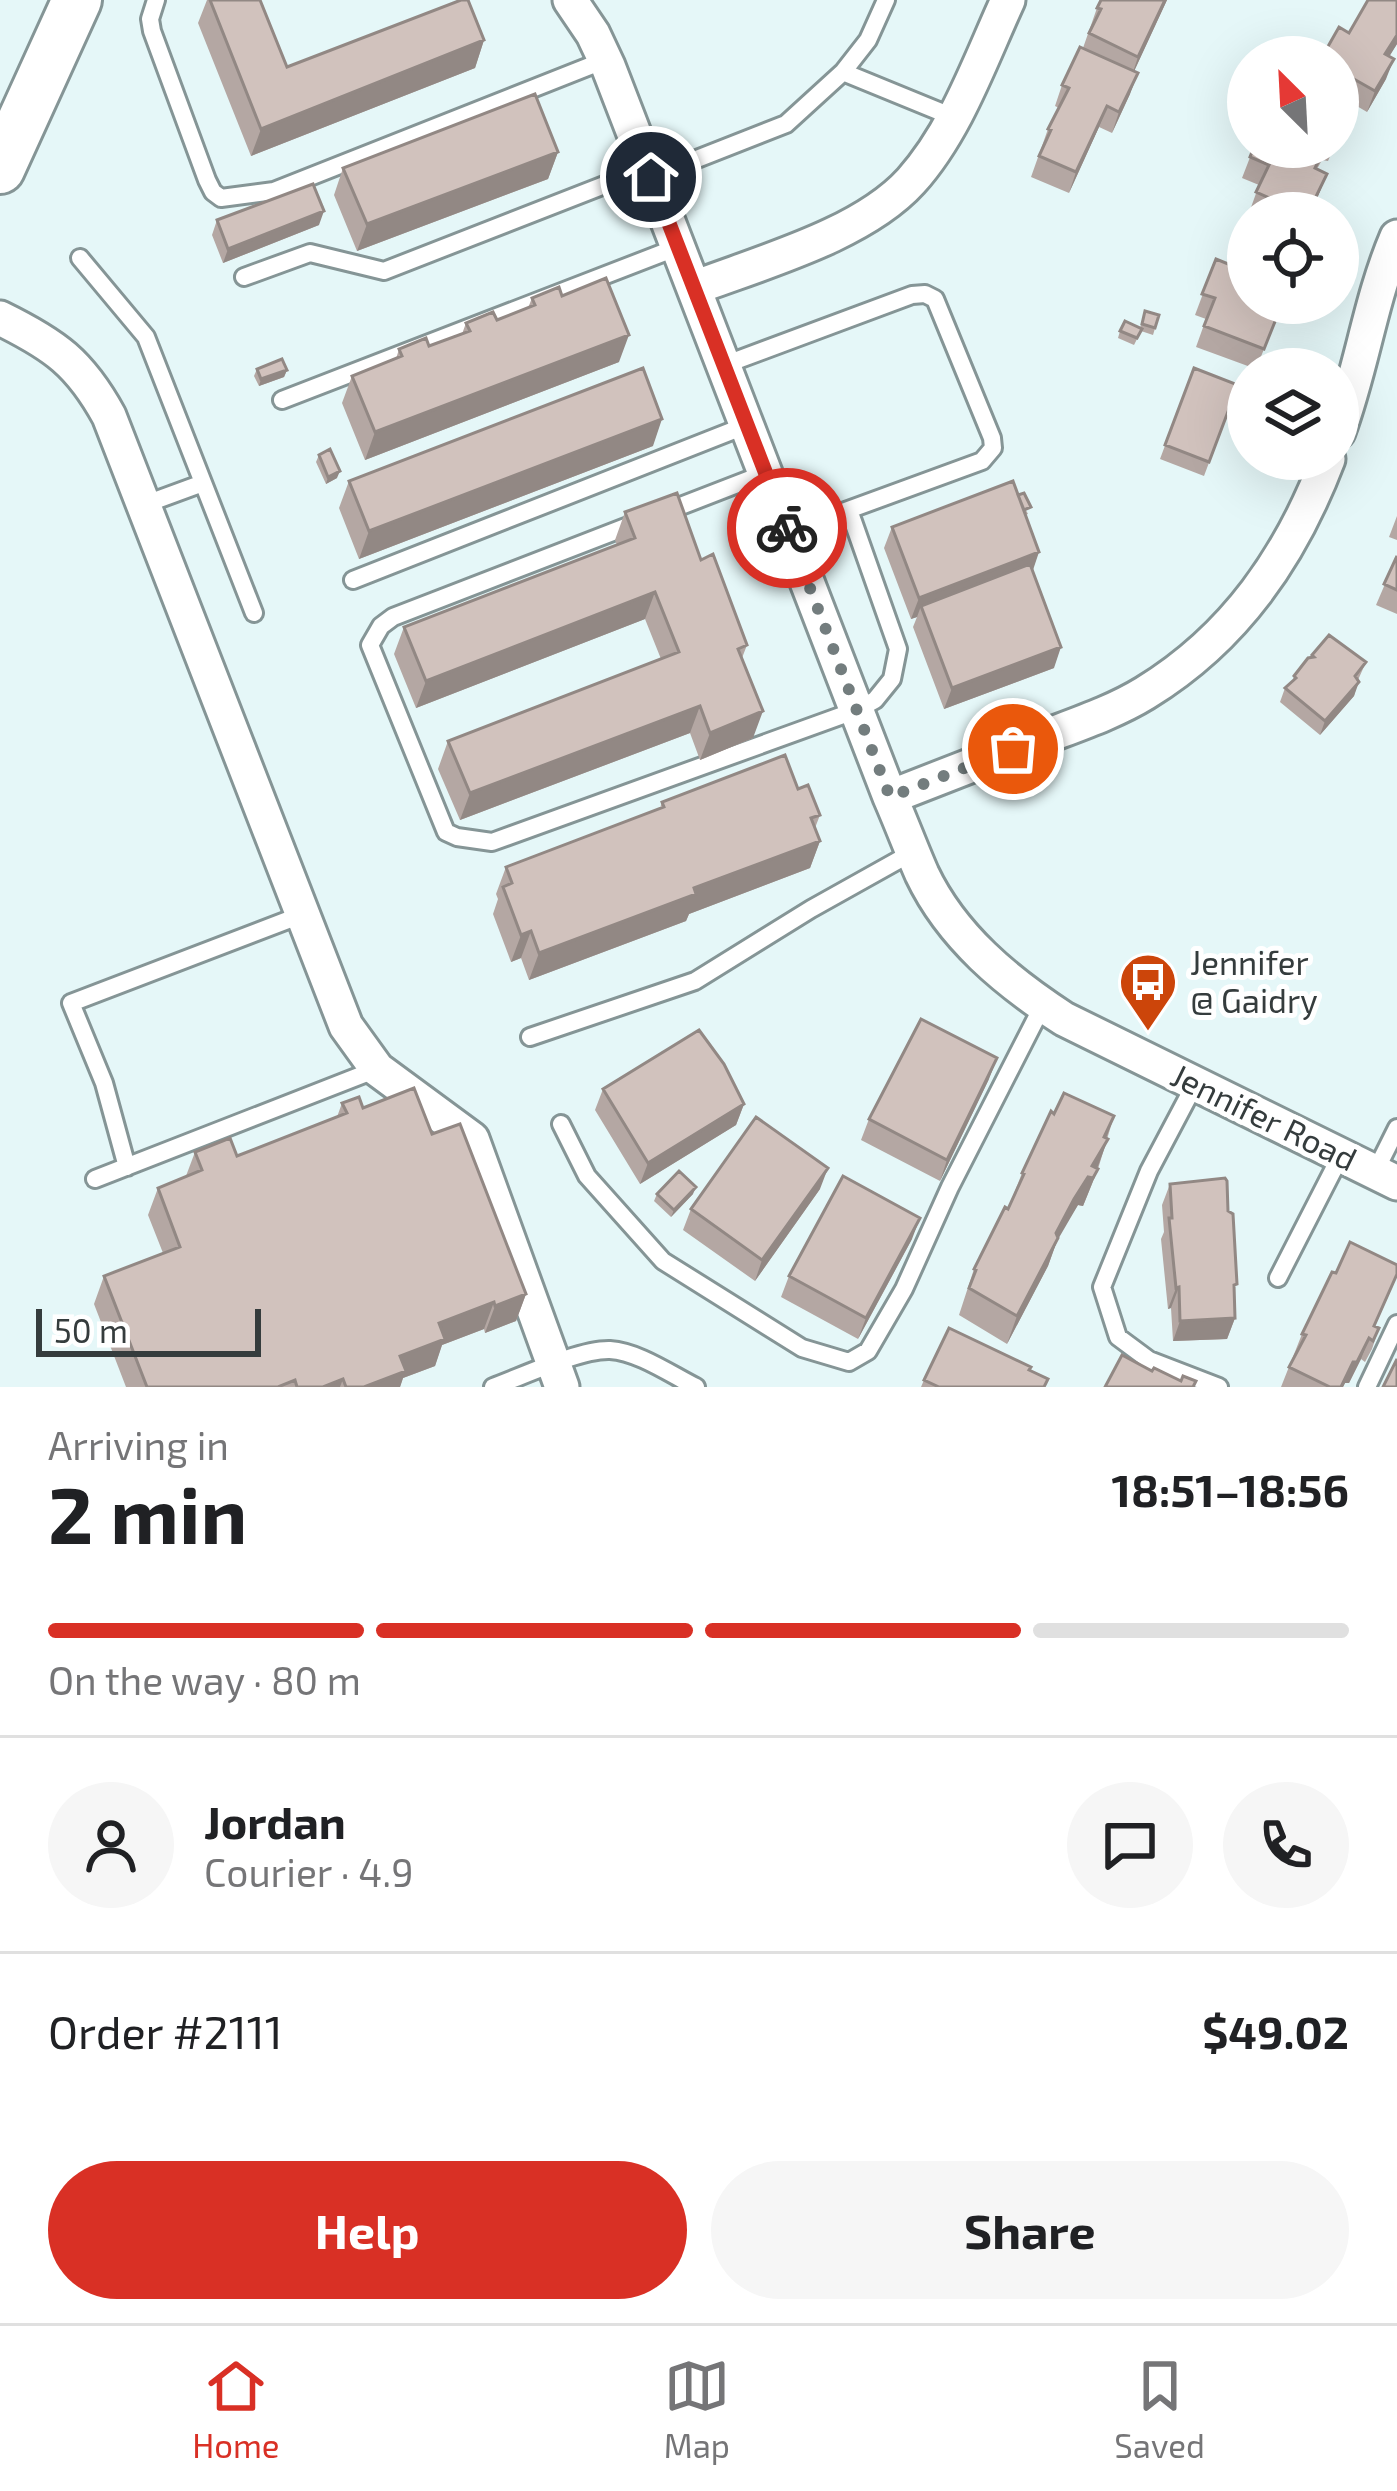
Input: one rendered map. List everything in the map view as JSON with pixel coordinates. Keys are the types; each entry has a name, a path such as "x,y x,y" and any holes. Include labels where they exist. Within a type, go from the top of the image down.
{"street":[{"path":"0,169 77,0"},
{"name":"Jennifer Road","path":"571,0 605,60 890,797 937,901 998,972 1064,1018 1386,1177"},
{"path":"694,288 854,224 909,183 953,117 1008,0"},
{"path":"1359,359 1384,266 1397,237"},
{"path":"0,318 60,351 93,387 109,416 346,1026 377,1069 472,1138 558,1376"},
{"path":"890,797 1095,717 1174,674 1227,627 1269,578 1319,480"}],"lane":[{"path":"156,0 152,31 207,180 221,198 274,191 605,60"},
{"path":"244,277 310,253 384,271 786,124 843,72 868,40 886,0"},
{"path":"843,72 953,117"},
{"path":"282,400 678,247"},
{"path":"80,258 146,338 254,613"},
{"path":"724,365 925,294 935,299 992,438 993,448 982,461 788,532"},
{"path":"353,580 747,425"},
{"path":"766,473 393,617 381,626 370,645 446,832 492,842 857,710 883,692 892,679 898,649 849,510"},
{"path":"143,505 203,483"},
{"path":"530,1037 694,981 913,852"},
{"path":"127,1166 104,1083 71,1003 302,915"},
{"path":"561,1124 586,1176 663,1261 802,1348 849,1362 868,1351 904,1289 1043,1005"},
{"path":"95,1179 377,1069"},
{"path":"1195,1084 1149,1171 1102,1287 1118,1337 1148,1360 1219,1387"},
{"path":"1386,1177 1397,1128"},
{"path":"1278,1278 1341,1155"},
{"path":"1367,1387 1397,1324"},
{"path":"493,1387 558,1376 589,1352 610,1350 696,1387"}],"building":[{"path":"210,0 260,0 287,67 461,0 468,0 484,40 261,129"},
{"path":"1101,0 1165,0 1138,57 1089,33"},
{"path":"1368,0 1397,0 1397,35 1385,54 1394,59 1375,91 1359,82 1359,36 1334,36 1339,27 1349,33"},
{"path":"1080,47 1138,73 1119,112 1107,106 1076,172 1039,156 1069,88 1062,85"},
{"path":"535,94 558,152 367,224 343,168"},
{"path":"1268,168 1315,168 1327,174 1318,192 1256,192"},
{"path":"313,184 324,211 228,249 217,220"},
{"path":"1216,259 1227,264 1227,324 1274,324 1264,348 1204,326 1215,298 1202,294"},
{"path":"606,278 629,335 375,432 352,376 402,356 399,349 426,338 429,346 470,331 466,323 493,312 497,320 535,305 532,298 559,287 562,296"},
{"path":"1145,311 1159,315 1155,328 1142,324"},
{"path":"1125,321 1142,329 1137,338 1120,331"},
{"path":"282,359 287,370 261,379 257,369"},
{"path":"643,368 662,419 369,531 349,481"},
{"path":"1194,368 1227,381 1227,414 1209,462 1165,445"},
{"path":"330,449 340,471 328,477 319,455"},
{"path":"1013,481 1039,552 919,598 892,527"},
{"path":"677,493 701,560 713,554 747,645 738,649 763,711 710,733 700,706 470,793 448,741 679,652 655,592 426,681 404,627 635,538 625,512"},
{"path":"1024,493 1031,507 1024,510 1018,495"},
{"path":"1397,556 1397,590 1384,584"},
{"path":"1030,564 1061,647 952,688 921,606"},
{"path":"1329,635 1366,662 1355,676 1359,682 1325,721 1285,688"},
{"path":"785,755 798,789 808,785 820,815 811,818 820,841 539,953 531,931 521,935 503,887 512,883 506,867"},
{"path":"921,1019 997,1058 947,1160 869,1119"},
{"path":"699,1030 724,1064 744,1104 648,1163 603,1089"},
{"path":"414,1088 432,1134 460,1124 526,1294 439,1323 445,1339 400,1356 406,1371 364,1387 346,1387 343,1379 323,1387 297,1387 295,1380 278,1387 147,1387 104,1276 180,1247 158,1188 202,1170 195,1152 230,1138 237,1156 347,1113 342,1103 359,1097 363,1108"},
{"path":"1064,1093 1114,1116 1104,1137 1108,1139 1092,1166 1098,1169 1074,1199 1017,1316 969,1288 974,1269"},
{"path":"756,1117 828,1168 762,1260 691,1209"},
{"path":"679,1171 696,1187 674,1210 657,1194"},
{"path":"843,1176 920,1218 866,1318 789,1276"},
{"path":"1225,1178 1228,1211 1233,1214 1235,1318 1180,1321 1170,1184"},
{"path":"1350,1242 1397,1265 1397,1274 1374,1326 1379,1328 1373,1341 1369,1338 1341,1387 1330,1387 1289,1367"},
{"path":"949,1328 1031,1367 1029,1370 1048,1379 1044,1387 939,1387 924,1380"},
{"path":"1122,1355 1152,1371 1196,1381 1193,1387 1105,1387"},
{"path":"1397,1359 1397,1387 1383,1387"}],"way so far":[{"path":"787,528 890,797 1013,749"}],"place":[{"name":"Jennifer @ Gaidry","path":"1148,1033"}],"route":[{"path":"651,177 787,528"}]}
